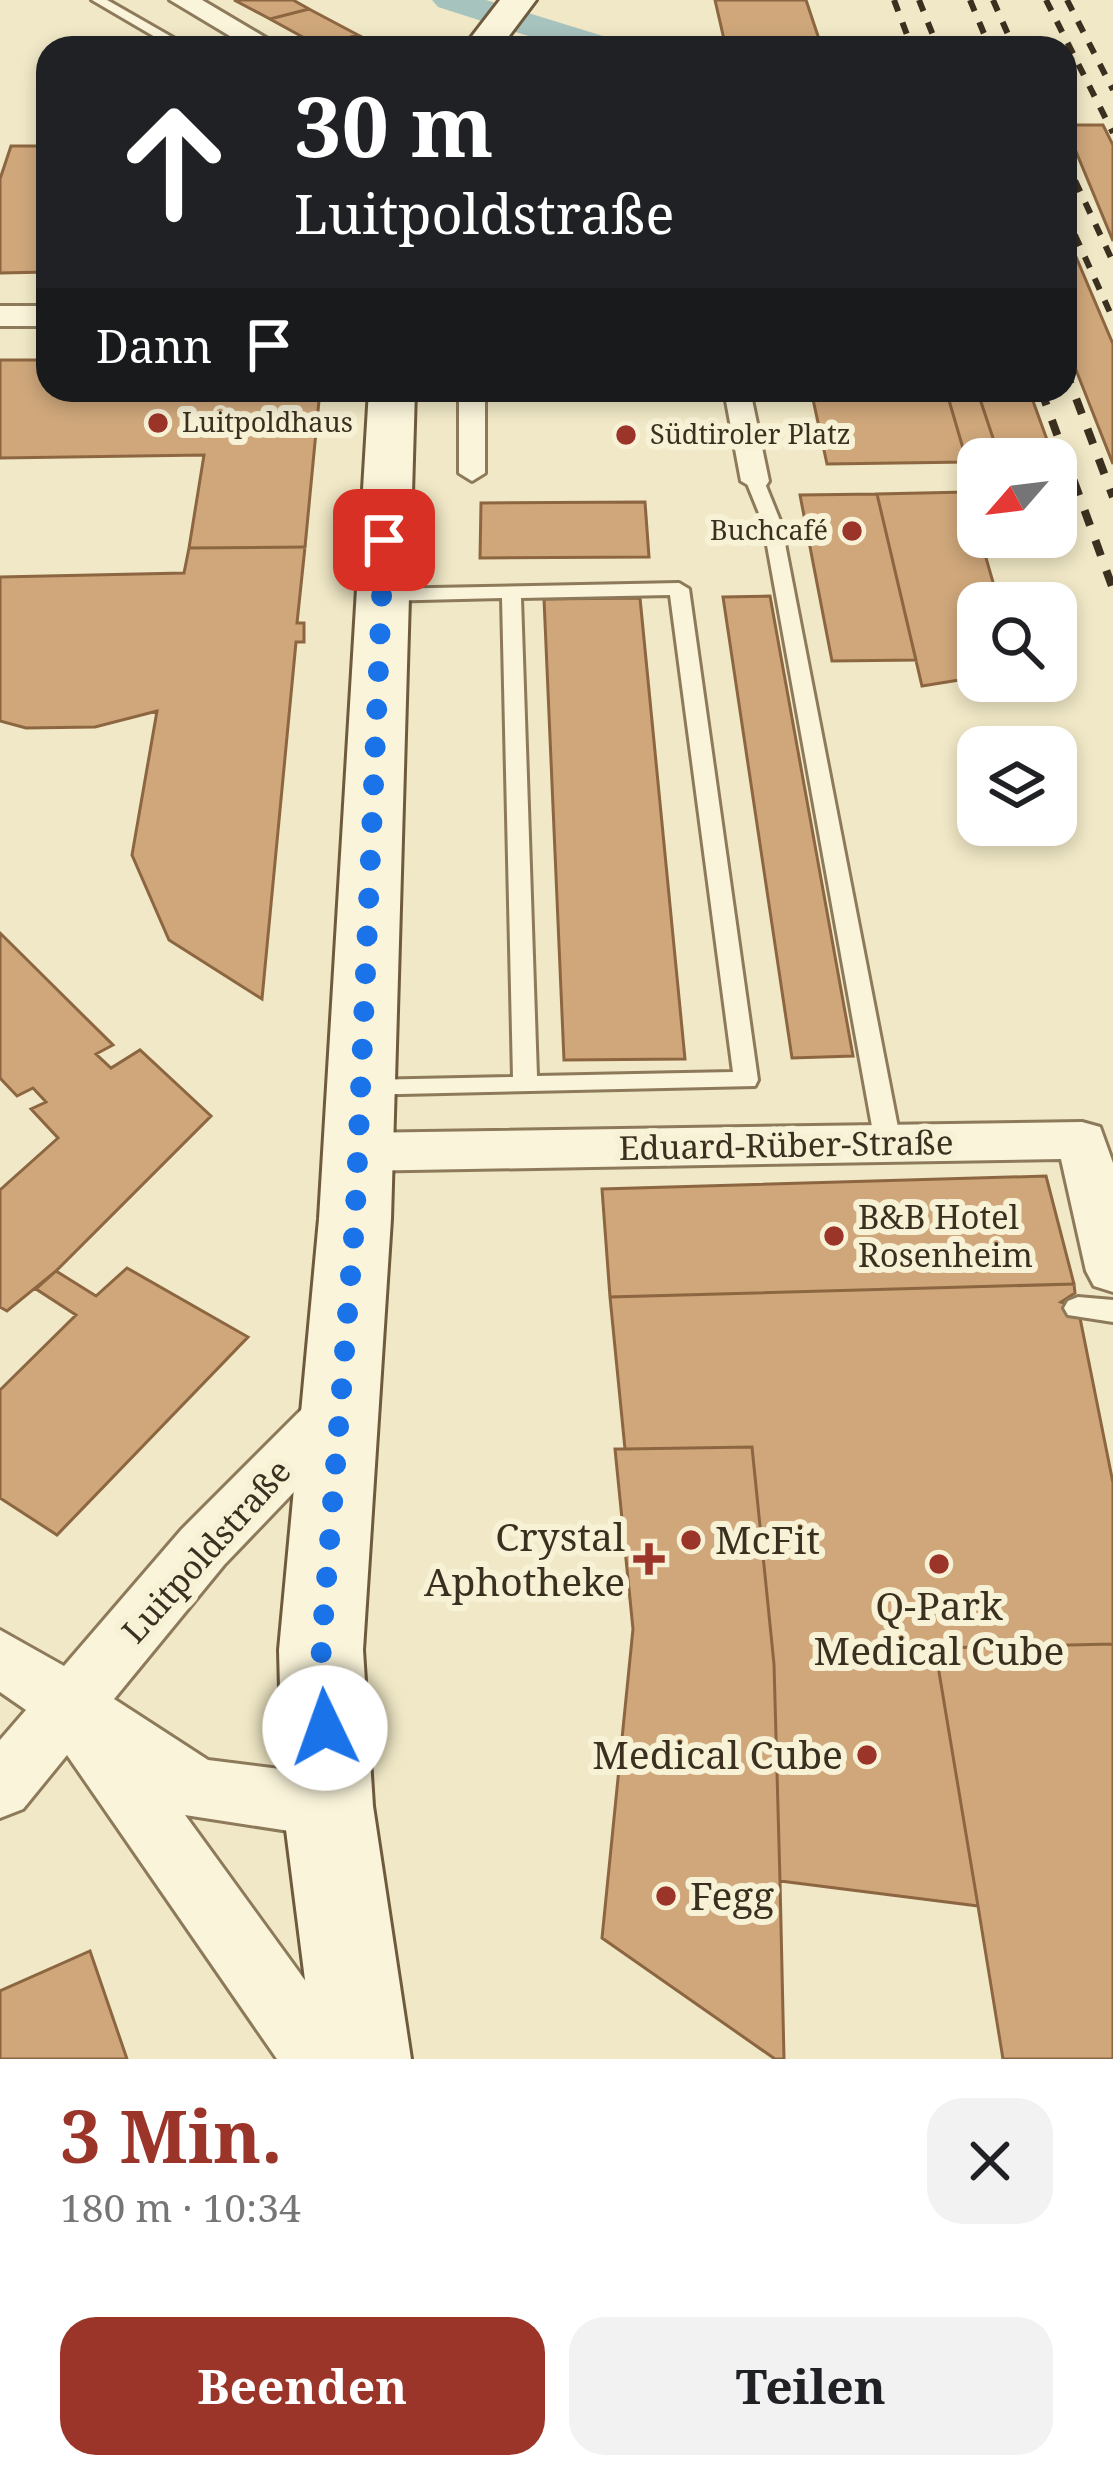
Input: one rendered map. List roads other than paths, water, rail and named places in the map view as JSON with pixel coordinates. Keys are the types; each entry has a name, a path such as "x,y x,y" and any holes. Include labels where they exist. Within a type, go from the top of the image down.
{"main road":[{"path":"491,36 518,0"},
{"path":"363,2059 328,1806 321,1649 341,1406 391,402"}],"street":[{"path":"183,0 248,36"},
{"path":"0,316 36,316"},
{"path":"472,402 472,473"},
{"path":"739,402 755,481"},
{"name":"Eduard-Rüber-Straße","path":"356,1121 888,1143 1082,1140 1113,1271"},
{"name":"Luitpoldstraße","path":"0,1788 203,1546 341,1406"},
{"path":"0,1658 196,1790 328,1806"},
{"path":"71,1708 319,2059"}],"lane":[{"path":"98,0 162,36"},
{"path":"755,481 772,523 888,1143"},
{"path":"356,1121 525,1085 746,1080 679,589 380,595"},
{"path":"511,592 525,1085"},
{"path":"1078,1308 1113,1311"}],"waterway":[{"path":"450,0 565,36"}],"railway":[{"path":"894,0 908,36"},
{"path":"919,0 933,36"},
{"path":"970,0 985,36"},
{"path":"993,0 1009,36"},
{"path":"1046,0 1064,36"},
{"path":"1067,0 1113,90"},
{"path":"1077,62 1113,133"},
{"path":"1077,185 1113,262"},
{"path":"1077,240 1113,319"},
{"path":"1077,401 1113,497"},
{"path":"1045,402 1113,589"}],"place":[{"name":"Luitpoldhaus","path":"158,423"},
{"name":"Südtiroler Platz","path":"626,435"},
{"name":"Buchcafé","path":"852,531"},
{"name":"B&B Hotel Rosenheim","path":"834,1236"},
{"name":"McFit","path":"691,1540"},
{"name":"Crystal Aphotheke","path":"649,1559"},
{"name":"Q-Park Medical Cube","path":"939,1564"},
{"name":"Medical Cube","path":"867,1755"},
{"name":"Fegg","path":"666,1896"}]}
